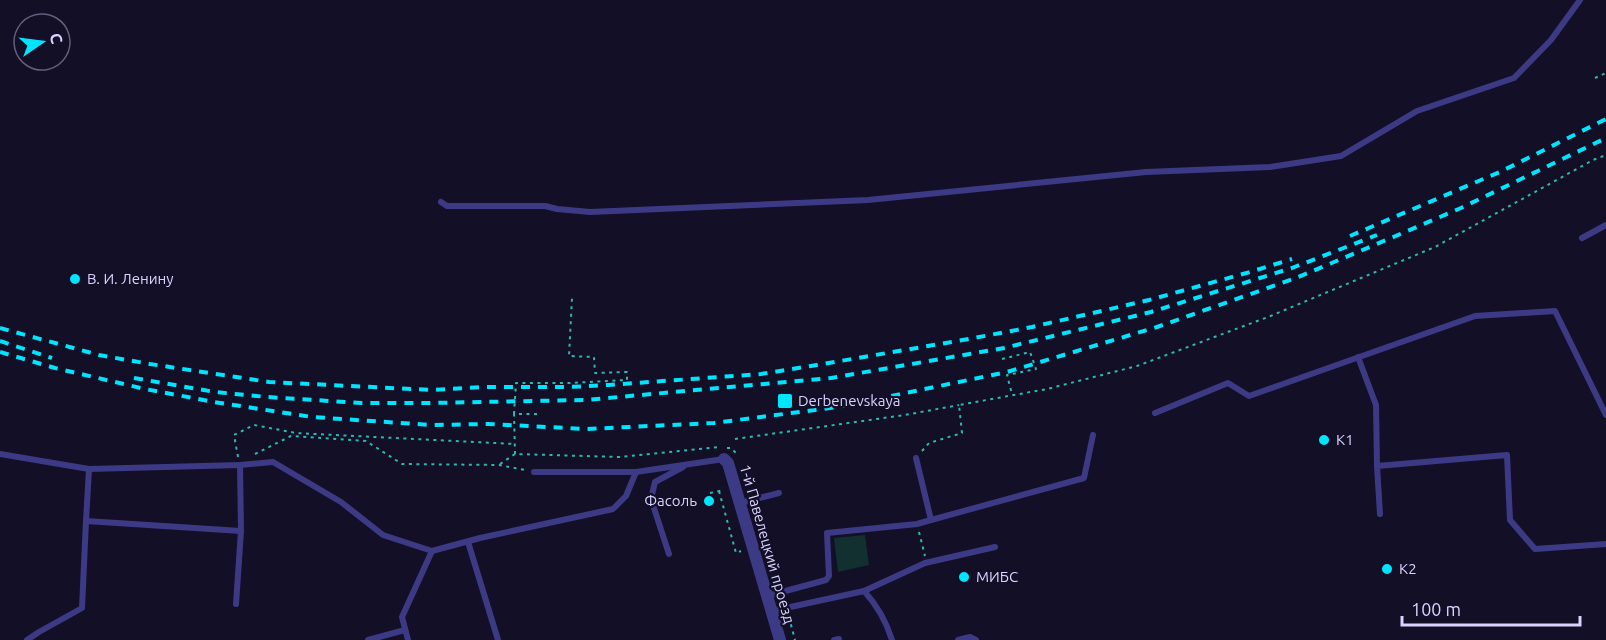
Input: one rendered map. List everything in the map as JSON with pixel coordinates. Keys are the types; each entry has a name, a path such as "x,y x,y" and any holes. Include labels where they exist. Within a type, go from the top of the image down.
{"street":[{"name":"1-й Павелецкий проезд","path":"724,459 728,463 780,640"}],"lane":[{"path":"441,202 447,206 545,206 590,212 868,200 1146,172 1270,167 1341,156 1417,111 1514,78 1551,40 1580,0"},
{"path":"1582,238 1606,225"},
{"path":"1155,413 1228,383 1249,396 1474,316 1556,311 1606,415"},
{"path":"1358,357 1376,405 1380,514"},
{"path":"767,596 826,580 830,576 827,533 917,524 1084,478 1093,435"},
{"path":"0,454 88,469 273,462 341,502 383,535 432,551 613,508 626,496 636,472"},
{"path":"1377,466 1507,455 1510,520 1535,549 1606,544"},
{"path":"916,458 931,520"},
{"path":"534,472 636,472 724,459"},
{"path":"236,604 241,531 240,465"},
{"path":"669,554 651,499 656,482 688,465"},
{"path":"27,640 82,609 88,469"},
{"path":"739,503 779,493"},
{"path":"86,521 241,531"},
{"path":"468,542 498,640"},
{"path":"771,611 864,591 925,564 995,547"},
{"path":"408,640 402,617 432,551"},
{"path":"864,591 874,602 888,626 892,640"},
{"path":"368,640 405,630"},
{"path":"958,640 970,637 976,640"}],"path":[{"path":"1595,78 1606,73"},
{"path":"735,439 905,415 1047,389 1137,366 1268,317 1435,247 1606,155"},
{"path":"499,465 515,454 516,383 627,380 627,372 595,373 594,357 568,356 572,298"},
{"path":"1002,359 1030,352 1036,369 1007,375 1012,395"},
{"path":"916,458 929,443 962,433 959,405"},
{"path":"514,414 538,414"},
{"path":"514,444 296,433 254,425 234,435 240,465 257,453 291,436 366,441 402,464 499,465 534,472"},
{"path":"719,491 736,553 743,550"},
{"path":"917,524 925,564"}],"green space":[{"path":"865,535 869,565 838,572 834,538"}],"railway":[{"path":"1350,236 1502,171 1606,119"},
{"path":"0,352 55,368 214,402 312,417 431,425 488,424 586,429 714,423 838,407 1007,372 1157,327 1296,278 1461,208 1606,138"},
{"path":"134,378 215,392 362,403 585,400 831,378 1004,348 1151,312 1292,268 1377,235"},
{"path":"0,328 99,355 269,382 432,390 608,385 761,374 969,339 1149,300 1292,259"},
{"path":"0,341 52,358"}],"place":[{"name":"В. И. Ленину","path":"75,279"},
{"name":"Derbenevskaya","path":"785,401"},
{"name":"К1","path":"1324,440"},
{"name":"Фасоль","path":"709,501"},
{"name":"К2","path":"1387,569"},
{"name":"МИБС","path":"964,577"}]}
